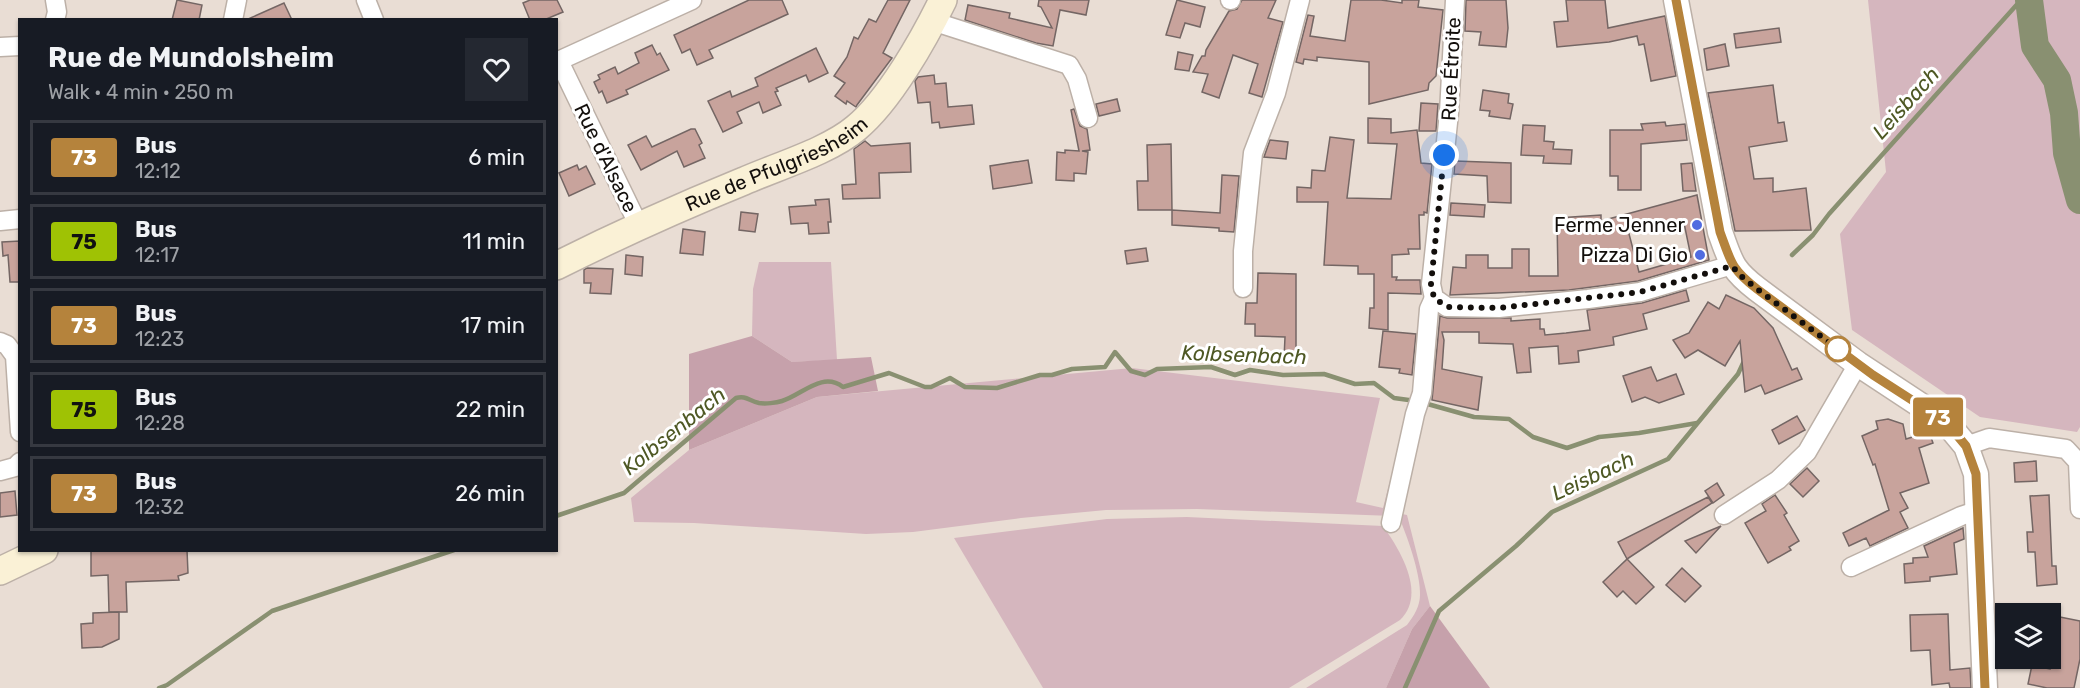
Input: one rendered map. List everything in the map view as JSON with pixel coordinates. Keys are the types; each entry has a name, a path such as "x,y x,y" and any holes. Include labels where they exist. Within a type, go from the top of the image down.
{"main road":[{"name":"Rue de Pfulgriesheim","path":"558,265 639,226 830,144 856,129 881,102 938,11"},
{"path":"0,564 18,550"},
{"path":"0,571 40,552"}],"street":[{"path":"55,0 56,18"},
{"path":"233,18 237,0"},
{"path":"366,0 373,18"},
{"name":"Rue d'Alsace","path":"639,226 558,62 672,4 692,0"},
{"path":"1243,288 1243,251 1253,153 1276,93 1299,0"},
{"name":"Rue Étroite","path":"1392,523 1414,414 1420,400 1429,309 1434,298 1431,284 1449,113 1455,0"},
{"path":"1676,0 1718,221 1732,266 1757,289 1858,364 1946,422 1966,446 1976,474 1979,510 1985,688"},
{"path":"938,11 1069,65 1077,78 1088,118"},
{"path":"0,47 18,46"},
{"path":"0,221 18,219"},
{"path":"1434,298 1447,307 1499,308 1588,299 1640,292 1732,266"},
{"path":"0,342 7,345 15,356 18,402"},
{"path":"1724,515 1778,480 1807,452 1858,364"},
{"path":"1966,446 1989,438 2066,449 2078,462 2080,509"},
{"path":"0,471 18,464"},
{"path":"1851,567 1961,516 1979,510"}],"shaded area":[{"path":"1868,0 2080,0 2080,427 2077,432 1980,417 1852,330 1840,234 1886,172"},
{"path":"759,262 831,262 837,360 792,362 752,336 753,289"},
{"path":"752,336 792,362 871,357 878,391 817,397 689,450 689,354"},
{"path":"1132,368 1380,398 1356,502 1383,508 1391,477 1401,479 1393,516 1197,509 1106,510 913,532 866,534 694,523 634,522 631,498 689,450 817,397"},
{"path":"1397,513 1407,515 1430,606 1412,629 1386,688 1306,688 1407,625 1416,611 1420,586 1416,565"},
{"path":"1187,517 1383,526 1397,547 1408,572 1411,598 1408,609 1400,620 1289,688 1043,688 954,538 1107,519"},
{"path":"1430,606 1490,688 1386,688 1412,629"}],"building":[{"path":"177,0 202,5 199,18 172,18"},
{"path":"530,0 557,0 563,12 549,18 529,18 523,3"},
{"path":"749,0 782,0 788,14 709,50 713,58 697,65 690,49 682,53 674,35"},
{"path":"888,0 910,0 883,53 892,58 856,107 847,101 846,104 835,96 845,83 834,76 847,57 854,37 858,39 869,19 876,22"},
{"path":"1039,0 1089,0 1086,15 1060,10 1053,46 1036,43 965,20 968,5 1010,13 1009,18 1052,28 1041,7 1038,6"},
{"path":"1177,0 1205,7 1200,27 1185,23 1180,38 1166,35"},
{"path":"1242,0 1276,0 1268,18 1283,22 1262,97 1249,93 1258,64 1233,55 1219,98 1202,92 1208,74 1193,72 1202,56 1205,56 1206,50 1229,11 1237,9"},
{"path":"1351,0 1402,3 1402,0 1419,0 1418,7 1443,10 1436,76 1429,83 1428,90 1369,104 1369,62 1317,57 1317,61 1304,59 1303,64 1296,62 1308,15 1314,16 1310,36 1345,41"},
{"path":"1466,0 1506,0 1508,28 1506,47 1479,45 1481,32 1465,31"},
{"path":"1566,0 1605,0 1608,28 1665,16 1676,76 1651,81 1644,44 1639,45 1637,36 1609,42 1557,47 1554,22 1568,21"},
{"path":"284,3 291,18 250,18"},
{"path":"1779,28 1781,42 1736,48 1734,34"},
{"path":"1725,44 1729,66 1707,70 1704,49"},
{"path":"652,45 657,55 660,53 669,70 626,90 628,94 607,103 602,91 599,93 594,82 600,79 598,75 615,67 618,74 639,63 635,53"},
{"path":"816,48 828,73 809,82 806,75 776,88 778,91 775,92 781,105 763,113 759,102 737,112 742,123 723,132 708,101 730,91 732,97 758,86 755,78"},
{"path":"1178,52 1193,55 1189,71 1175,69"},
{"path":"934,75 935,84 946,83 948,107 972,105 974,124 940,128 939,122 932,123 930,102 918,103 915,81 918,77"},
{"path":"1773,85 1778,123 1784,122 1787,141 1749,147 1754,179 1773,178 1773,192 1806,188 1811,230 1735,231 1708,93"},
{"path":"1483,90 1509,94 1508,103 1513,104 1510,119 1489,116 1490,111 1480,110"},
{"path":"1117,99 1120,111 1099,116 1096,104"},
{"path":"1421,103 1438,104 1436,131 1419,131"},
{"path":"1074,109 1080,126 1087,129 1090,150 1082,151 1088,152 1086,174 1074,173 1074,181 1056,180 1057,152 1079,151 1071,110"},
{"path":"1368,118 1391,119 1391,133 1417,130 1421,163 1432,164 1427,213 1419,215 1420,249 1408,249 1409,254 1392,255 1392,277 1397,277 1396,280 1420,280 1421,294 1388,293 1388,330 1369,328 1370,308 1374,308 1374,274 1358,274 1358,266 1324,265 1328,202 1297,202 1297,187 1311,188 1312,170 1325,171 1330,137 1354,140 1347,198 1391,199 1397,144 1368,143"},
{"path":"1665,122 1666,126 1685,124 1687,140 1641,144 1641,190 1618,190 1618,176 1610,176 1610,130 1643,130 1641,124"},
{"path":"1523,125 1545,126 1544,141 1554,142 1553,149 1572,150 1571,164 1543,163 1544,156 1521,155"},
{"path":"695,129 702,143 699,145 705,158 684,167 677,151 641,170 628,145 646,136 652,147"},
{"path":"1270,140 1288,142 1286,159 1264,157"},
{"path":"865,141 871,146 910,143 911,172 879,173 880,198 843,199 842,185 856,184 854,149"},
{"path":"1171,144 1172,210 1138,210 1137,181 1148,181 1147,145"},
{"path":"1028,160 1032,183 993,189 990,166"},
{"path":"1455,161 1511,163 1511,203 1488,202 1487,176 1454,174"},
{"path":"1692,163 1696,191 1683,191 1681,164"},
{"path":"577,165 579,170 586,166 595,184 569,196 559,173"},
{"path":"1222,175 1239,176 1234,232 1219,231 1219,228 1172,225 1172,210 1220,213"},
{"path":"1697,195 1709,260 1638,281 1569,290 1450,295 1453,267 1466,268 1466,255 1488,255 1488,268 1512,268 1512,249 1529,249 1529,276 1558,276 1557,218 1601,215 1601,221","holes":["1684,223 1691,257 1639,272 1628,230"]},
{"path":"829,199 831,222 828,222 829,233 809,234 808,223 791,224 789,207 816,205 815,200"},
{"path":"1451,203 1485,205 1484,217 1450,215"},
{"path":"741,212 758,214 755,232 739,230"},
{"path":"683,229 705,232 703,255 680,253"},
{"path":"18,241 18,282 10,282 8,255 3,256 2,242"},
{"path":"1146,248 1148,261 1127,264 1125,251"},
{"path":"626,255 643,257 642,276 625,274"},
{"path":"587,268 613,269 611,294 590,293 591,283 584,283 584,270"},
{"path":"1258,273 1296,274 1296,359 1284,359 1285,337 1255,336 1255,324 1245,324 1246,303 1257,303"},
{"path":"1686,290 1689,301 1643,314 1647,329 1613,337 1614,345 1578,351 1579,362 1559,364 1558,346 1529,348 1531,372 1517,373 1513,344 1479,343 1479,332 1442,332 1444,340 1442,369 1482,377 1478,410 1432,400 1440,316 1447,318 1511,318 1511,321 1540,319 1540,329 1544,329 1545,335 1566,333 1590,330 1587,310 1642,303"},
{"path":"1726,295 1754,308 1773,328 1792,370 1797,368 1802,379 1765,394 1761,385 1745,392 1740,341 1725,366 1698,350 1685,358 1673,340 1689,333 1708,302 1719,309"},
{"path":"1383,331 1416,334 1412,375 1399,373 1400,369 1379,367"},
{"path":"1651,367 1657,381 1676,374 1684,394 1659,403 1645,397 1632,402 1623,376"},
{"path":"1797,416 1805,430 1779,444 1772,430"},
{"path":"1888,419 1903,424 1906,439 1929,432 1933,443 1919,448 1929,483 1900,493 1908,508 1900,512 1908,528 1870,546 1866,538 1849,546 1843,533 1889,510 1875,464 1873,465 1862,436 1878,429 1876,421"},
{"path":"2036,461 2037,481 2015,482 2014,463"},
{"path":"1807,468 1819,481 1803,497 1790,484"},
{"path":"1717,483 1724,495 1713,503 1705,491"},
{"path":"15,491 17,515 0,517 0,493"},
{"path":"1775,495 1787,513 1784,515 1799,541 1789,547 1791,550 1768,563 1745,523 1766,511 1762,504"},
{"path":"2049,495 2052,566 2056,566 2057,584 2037,586 2035,552 2028,552 2027,532 2033,532 2030,496"},
{"path":"1708,497 1712,503 1627,559 1618,542"},
{"path":"1721,526 1696,553 1685,541"},
{"path":"1963,528 1964,539 1954,543 1957,574 1930,577 1930,581 1905,583 1904,564 1913,563 1913,558 1928,557 1924,546"},
{"path":"91,552 187,552 188,573 178,576 179,580 126,582 127,612 109,612 108,575 91,576"},
{"path":"1627,559 1654,587 1636,604 1623,591 1617,597 1603,582"},
{"path":"1682,568 1701,586 1685,602 1666,585"},
{"path":"119,612 119,639 102,647 82,648 81,624 93,623 93,613"},
{"path":"1948,614 1950,670 1970,668 1971,688 1950,688 1949,683 1932,685 1930,650 1911,651 1910,615"},
{"path":"2061,617 2080,621 2080,659 2074,688 2047,688 2028,684 2031,669 2061,669"}],"waterway":[{"name":"Leisbach","path":"1792,255 1813,235 1829,214 2021,0"},
{"path":"2029,0 2035,46 2057,80 2064,113 2067,153 2080,200"},
{"name":"Kolbsenbach","path":"558,515 624,493 736,398 761,403 777,402 820,383 835,383 843,387 889,373 925,387 931,387 950,378 965,387 997,388 1040,375 1052,375 1072,369 1105,367 1115,352 1131,371 1145,375 1157,369 1211,367 1235,375 1250,370 1283,375 1324,374 1355,384 1374,383 1394,398 1416,401"},
{"name":"Leisbach","path":"1405,688 1439,611 1516,546 1552,512 1668,459 1738,374 1744,361"},
{"name":"Kolbsenbach","path":"1424,403 1474,417 1509,419 1533,437 1567,448 1599,437 1697,423"},
{"name":"Kolbsenbach","path":"159,688 167,685 272,611 448,552"}],"bus line":[{"name":"73","path":"1676,0 1720,232 1732,266 1757,289 1873,375 1946,422 1966,446 1976,474 1979,510 1985,688"}],"place":[{"name":"Ferme Jenner","path":"1697,225"},
{"name":"Pizza Di Gio","path":"1700,255"}],"route":[{"path":"1444,155 1431,284 1434,298 1447,307 1499,308 1640,292 1732,266 1757,289 1838,349"}]}
